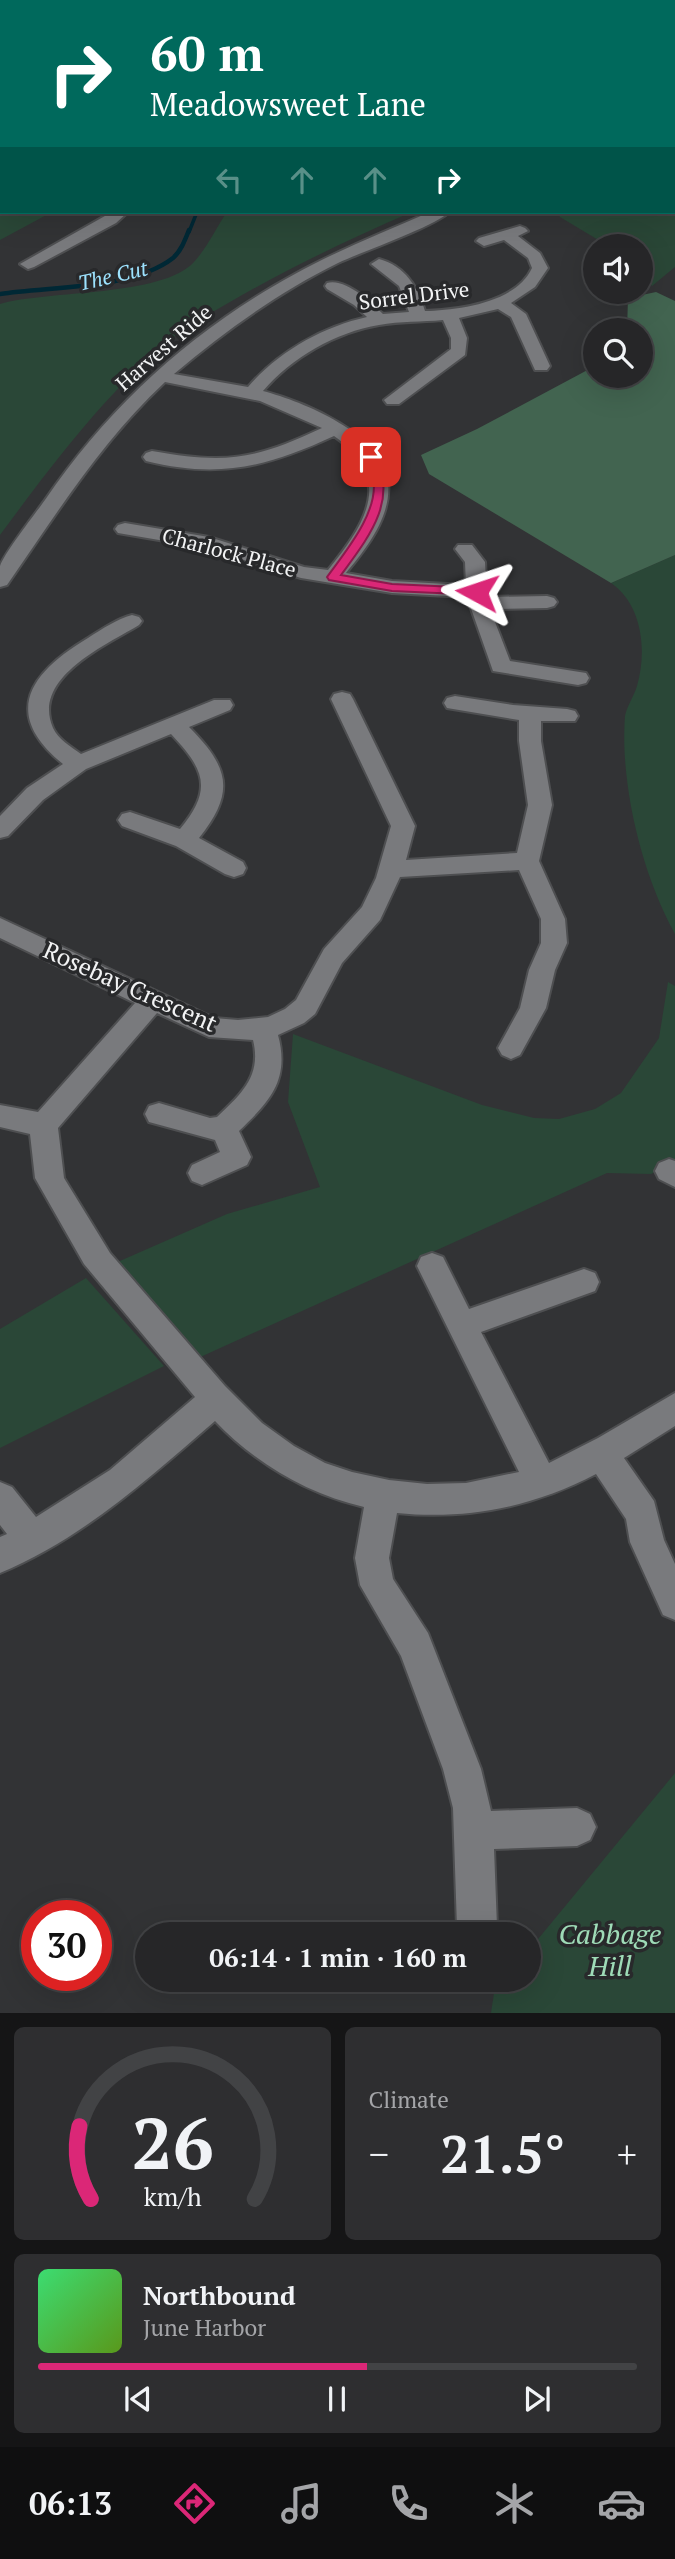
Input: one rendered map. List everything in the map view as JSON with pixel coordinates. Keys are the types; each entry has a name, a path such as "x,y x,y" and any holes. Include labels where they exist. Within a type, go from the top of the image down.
{"street":[{"path":"28,264 118,214"},
{"name":"Harvest Ride","path":"0,581 79,467 117,420 162,376 231,320 278,290 330,262 438,214"},
{"name":"Harvest Ride","path":"420,222 445,214"},
{"name":"Sorrel Drive","path":"252,393 272,370 295,354 352,327 380,320 450,316 482,311 528,286 540,268 536,256 514,233 484,241"},
{"path":"379,264 394,271 410,285 418,317"},
{"path":"333,286 360,302 380,320"},
{"path":"500,303 518,314 541,366"},
{"path":"393,400 459,351 459,338 450,316"},
{"path":"162,376 252,393 292,406 334,429 371,457 380,481 375,506 366,533 333,577"},
{"path":"147,464 241,463 273,456 334,429"},
{"path":"147,464 163,441"},
{"name":"Charlock Place","path":"125,529 209,543 273,565 333,577 477,598"},
{"path":"465,549 475,562 477,598 500,667 579,678"},
{"path":"477,598 547,602"},
{"path":"78,764 54,743 41,726 39,698 42,689 66,662 132,621"},
{"name":"Rosebay Crescent","path":"0,927 209,1027 244,1032 264,1030 301,1012 314,995 321,974 335,954 374,909 391,869 403,826 342,699"},
{"path":"455,704 567,716"},
{"path":"0,830 35,794 78,764 222,705"},
{"path":"511,1048 533,1008 542,970 554,943 553,919 527,862 540,805 530,741 530,714"},
{"path":"176,726 202,751 215,776 211,800 201,821 184,840"},
{"path":"130,820 184,840 234,868"},
{"path":"391,869 527,862"},
{"path":"152,1000 44,1125 48,1172 86,1244 104,1270 181,1356 215,1400 252,1435 290,1462 346,1489 383,1497 432,1501 496,1493 541,1482 603,1454 675,1408"},
{"path":"159,1114 210,1129 224,1128 267,1081 270,1051 264,1030"},
{"path":"0,1116 44,1125"},
{"path":"202,1173 237,1157 224,1128"},
{"path":"432,1266 541,1482"},
{"path":"463,1325 584,1282"},
{"path":"0,1556 32,1539 122,1481 215,1400"},
{"path":"603,1454 642,1513 646,1542 675,1603"},
{"path":"383,1497 372,1558 377,1585 415,1646 462,1769 472,1808 477,1922"},
{"path":"0,1498 32,1539"},
{"path":"474,1831 578,1827"}],"green space":[{"path":"0,214 48,214 0,240"},
{"path":"226,214 407,214 274,277 184,329 167,342 95,414 0,535 0,304 131,287 157,281 178,273 194,262"},
{"path":"558,214 675,214 675,267 653,285 653,234 588,234"},
{"path":"653,293 675,301 675,555 611,583 429,474 421,455 477,429 583,372 583,388 653,388 653,318 627,318 628,304 653,304"},
{"path":"675,555 675,934 648,872 635,826 627,781 625,716 640,673 640,630 630,604 622,592 611,583"},
{"path":"668,982 675,986 675,1161 651,1174 607,1173 196,1359 113,1264 227,1214 320,1187 288,1102 293,1034 482,1105 534,1118 559,1119 595,1109 621,1093 659,1038"},
{"path":"86,1278 164,1366 0,1448 0,1329"},
{"name":"Cabbage Hill","path":"675,1773 675,2013 491,2013 495,1992 541,1992 541,1935"}],"waterway":[{"name":"The Cut","path":"189,232 196,214"},
{"name":"The Cut","path":"0,294 90,285 136,276 173,258 181,249 189,230"}],"route":[{"path":"371,457 380,481 375,506 366,533 333,577 392,587 477,592"}]}
